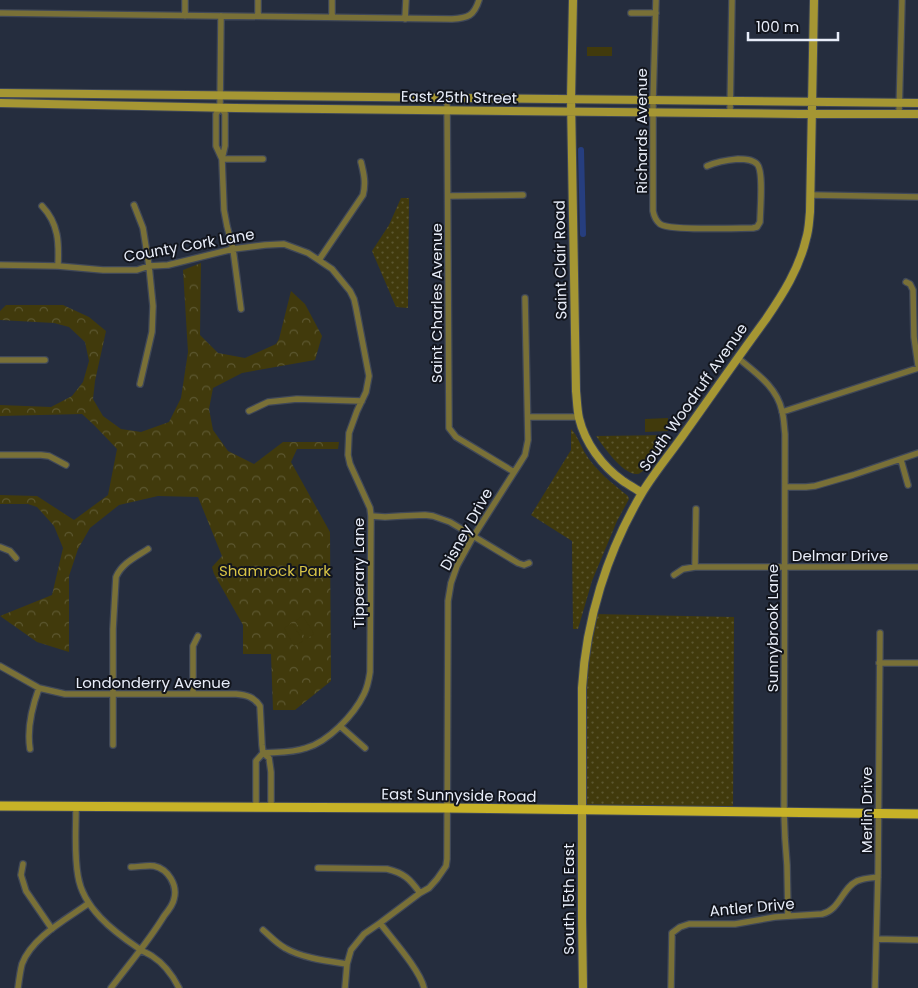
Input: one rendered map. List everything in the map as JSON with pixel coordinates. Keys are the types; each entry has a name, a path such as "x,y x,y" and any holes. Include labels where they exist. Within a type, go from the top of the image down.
{"main road":[{"name":"East Sunnyside Road","path":"0,806 447,808 918,814"}],"street":[{"path":"184,0 184,16"},
{"path":"258,0 258,16"},
{"path":"332,0 332,17"},
{"path":"405,19 406,0"},
{"path":"0,14 452,19 464,18 470,15 476,9 480,0"},
{"name":"Saint Clair Road","path":"573,0 571,112 576,391 579,417 589,443 602,462 623,481 642,493"},
{"name":"Richards Avenue","path":"656,0 652,100 653,210 655,219 665,226 682,228 757,227 760,222 761,173 758,165 753,161 745,159 718,161 708,166"},
{"path":"730,114 732,0"},
{"name":"South Woodruff Avenue","path":"582,810 583,667 592,614 606,571 622,532 642,493 770,312 792,278 806,240 810,212 815,196 812,102 814,0"},
{"path":"899,114 902,0"},
{"path":"631,13 656,13"},
{"path":"221,16 220,108 216,114 216,146 222,159"},
{"name":"East 25th Street","path":"0,93 918,103"},
{"name":"Saint Charles Avenue","path":"447,98 449,430 456,437 514,472"},
{"name":"East 25th Street","path":"0,103 220,108 813,115 918,114"},
{"path":"220,108 225,113 225,146 222,159 224,210 233,249 241,309"},
{"path":"222,159 263,159"},
{"path":"319,260 363,195 365,186 361,162"},
{"path":"448,196 523,195"},
{"path":"815,196 918,197"},
{"path":"134,205 143,228 153,306 153,325 140,384"},
{"path":"42,206 48,212 55,226 59,245 58,266"},
{"name":"County Cork Lane","path":"0,265 137,270 233,249 284,244 308,253 319,260"},
{"name":"Tipperary Lane","path":"263,753 305,749 318,744 330,735 352,712 365,693 370,672 371,516 370,508 350,464 348,455 349,434 366,392 369,376 354,299 345,284 332,269 319,260"},
{"path":"782,412 918,367 914,337 913,290 910,284 906,282"},
{"name":"Disney Drive","path":"347,964 351,950 364,934 429,888 446,866 447,606 451,583 457,566 473,537 525,455 528,447 525,298"},
{"name":"Sunnybrook Lane","path":"738,358 771,388 780,403 785,434 784,838 787,865 788,916"},
{"path":"0,360 45,360"},
{"path":"249,411 268,402 297,399 362,401"},
{"path":"528,417 579,417"},
{"path":"786,487 815,486 918,453"},
{"path":"0,455 49,456 66,465"},
{"path":"901,460 908,485"},
{"path":"695,567 696,509"},
{"path":"371,516 433,516 450,522 518,563 524,565 530,563"},
{"path":"0,547 10,551 16,558"},
{"path":"113,745 112,629 116,577 119,570 125,564 148,549"},
{"name":"Delmar Drive","path":"674,575 683,569 695,567 918,567"},
{"name":"Merlin Drive","path":"875,988 880,633"},
{"path":"193,694 193,646 198,636"},
{"path":"879,663 918,663"},
{"name":"Londonderry Avenue","path":"0,666 39,688 66,694 236,694 251,697 260,706 263,753 269,758 270,766 271,807"},
{"path":"30,749 30,723 34,701 39,688"},
{"path":"340,726 365,748"},
{"name":"Londonderry Avenue","path":"256,807 256,761 263,753"},
{"path":"76,807 78,877 89,904 107,924 140,950 156,959 166,969 179,988"},
{"name":"South 15th East","path":"582,810 583,988"},
{"path":"23,864 21,875 26,892 52,929"},
{"path":"111,988 174,901 175,893 172,880 162,870 150,866 131,867"},
{"path":"318,868 387,869 397,871 406,876 420,893"},
{"name":"Antler Drive","path":"671,988 672,934 680,927 689,924 734,924 775,917 828,913 837,906 855,882 865,878 878,877"},
{"path":"18,988 25,959 40,939 89,904"},
{"path":"380,923 416,970 424,988"},
{"path":"262,930 276,942 295,953 330,962 347,964 345,988"},
{"path":"876,939 918,940"}],"green space":[{"path":"587,47 612,47 612,56 587,56"},
{"path":"401,198 409,198 408,308 396,307 372,251 389,225"},
{"name":"Shamrock Park","path":"201,263 200,335 218,353 245,358 276,344 279,339 291,291 305,304 322,336 315,360 242,373 213,388 209,409 213,430 228,451 254,464 283,442 339,442 338,449 297,449 291,462 330,532 331,681 295,710 273,710 271,654 243,654 243,625 214,574 212,567 222,556 198,497 158,496 119,505 90,528 78,549 69,576 69,652 37,642 0,616 52,595 63,548 54,526 37,507 28,504 0,504 0,495 37,496 74,520 108,495 117,449 82,414 0,416 0,405 51,407 72,396 83,382 89,361 85,342 69,327 54,323 0,320 0,311 6,305 63,305 89,317 106,331 93,399 103,416 121,429 141,432 169,422 181,398 188,352 183,270"},
{"path":"668,418 668,431 645,432 645,419"},
{"path":"571,429 594,465 629,499 617,521 592,581 578,629 573,629 572,541 531,515 571,450"},
{"path":"670,435 644,470 637,474 626,470 620,465 608,453 596,436"},
{"path":"592,614 734,617 733,812 582,810 583,673"},
{"path":"303,616 314,634 306,639 295,621"},
{"path":"292,623 303,641 294,646 284,628"}],"waterway":[{"path":"581,150 583,234"}]}
